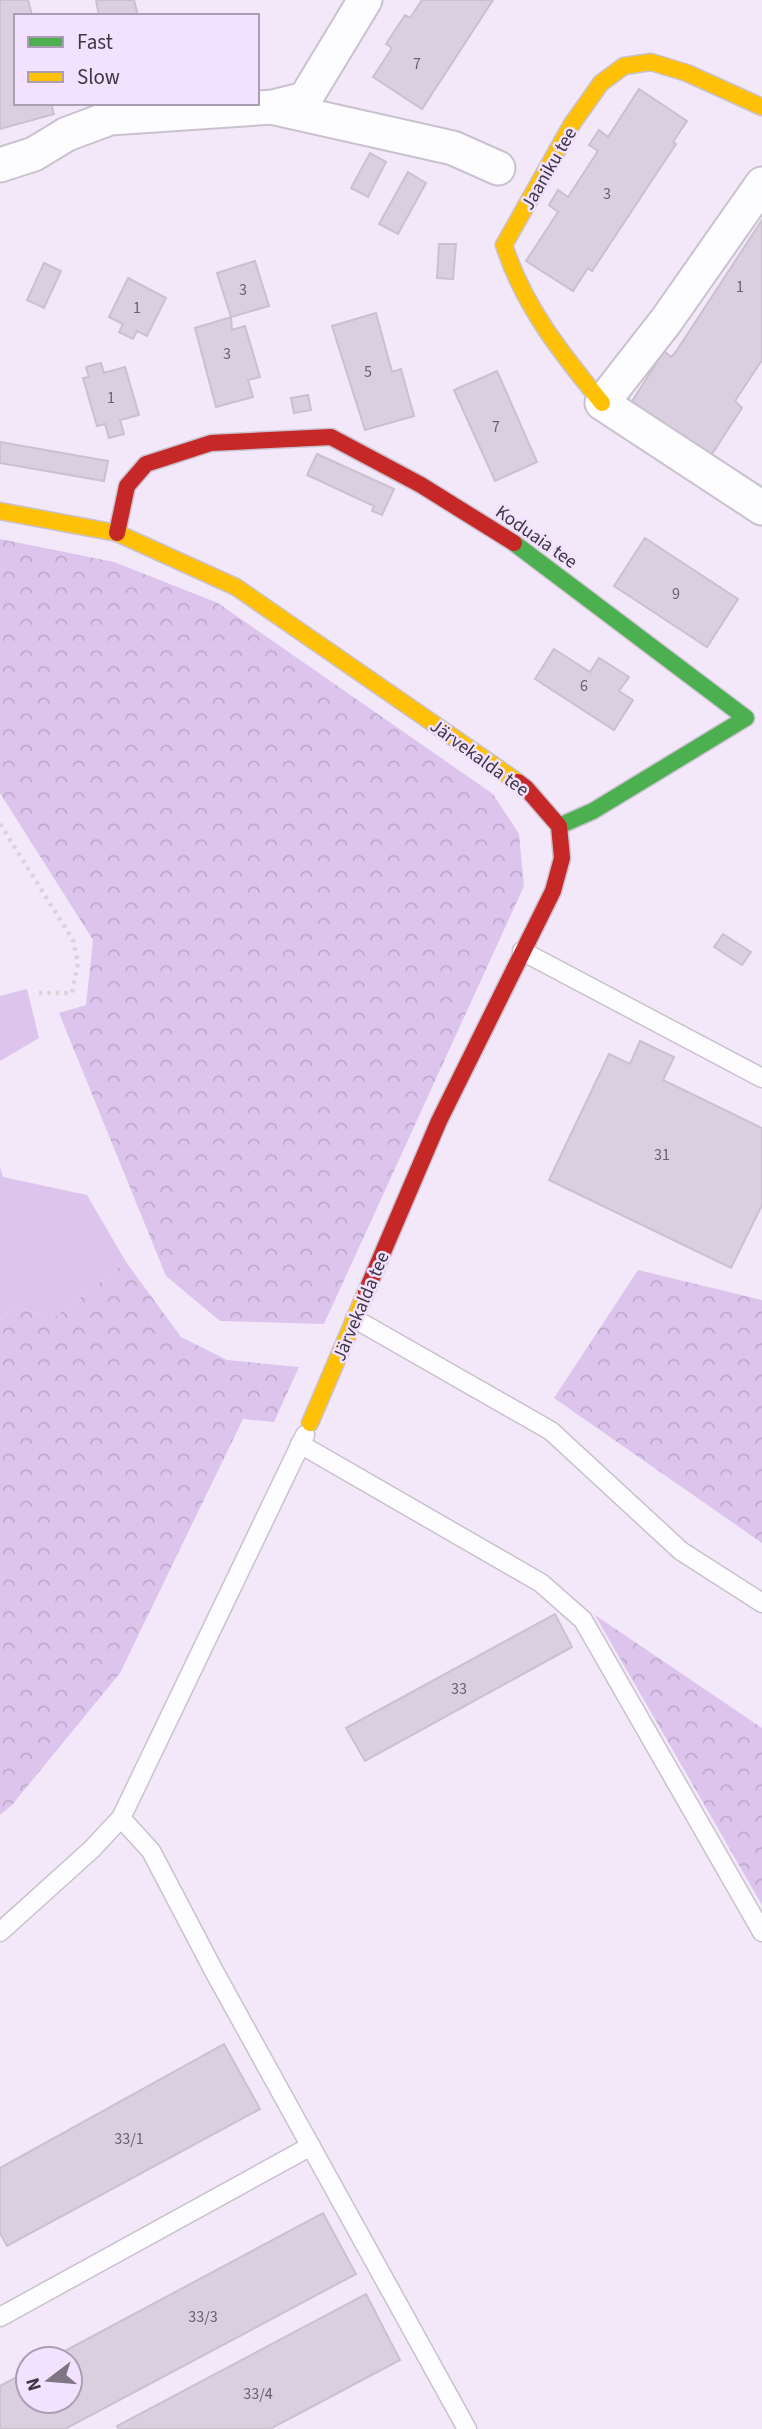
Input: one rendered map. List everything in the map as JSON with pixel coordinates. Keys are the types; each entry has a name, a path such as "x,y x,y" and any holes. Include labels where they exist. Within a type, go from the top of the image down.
{"street":[{"path":"0,164 34,154 66,134 110,118 273,107 304,99 365,0"},
{"name":"Jaaniku tee","path":"762,107 687,73 651,62 624,66 601,83 572,124 504,245 511,271 544,331 603,403 762,508"},
{"path":"273,107 453,148 498,168"},
{"path":"603,403 666,321 762,184"},
{"name":"Koduaia tee","path":"117,533 127,486 146,464 211,443 331,437 421,485 513,542 757,718 593,811 559,826"},
{"name":"Järvekalda tee","path":"0,511 117,533 236,587 526,788 559,826 562,858 553,891 439,1121 310,1423"}],"lane":[{"path":"522,951 762,1077"},
{"path":"355,1319 551,1431 681,1551 762,1603"},
{"path":"0,1932 92,1849 121,1818 310,1423"},
{"path":"300,1444 541,1583 583,1620 762,1932"},
{"path":"121,1818 151,1851 467,2429"},
{"path":"0,2317 311,2146"}],"path":[{"path":"0,824 73,940 78,963 72,993 40,993"}],"green space":[{"path":"0,539 114,562 218,603 493,794 519,834 524,886 324,1324 220,1321 166,1276 59,1013 86,1005 93,940 0,793"},
{"path":"27,989 39,1038 0,1061 0,996"},
{"path":"0,1167 3,1177 87,1195 126,1262 51,1320 16,1305 0,1320"},
{"path":"126,1262 181,1337 227,1360 299,1367 274,1422 243,1419 120,1673 12,1805 0,1815 0,1320 16,1305 51,1320"},
{"path":"638,1270 762,1300 762,1543 554,1398"},
{"path":"595,1615 762,1728 762,1905"}],"building":[{"path":"0,0 28,0 32,14 14,14 14,105 52,105 54,114 0,129"},
{"path":"96,0 134,0 138,14 99,14"},
{"path":"422,0 493,0 422,109 373,77 392,48 386,44 405,15 410,18"},
{"path":"639,89 687,121 673,142 676,144 592,271 588,268 573,291 526,261 558,212 549,205 558,190 568,197 598,151 589,145 599,130 608,137"},
{"path":"370,153 386,162 368,197 351,188"},
{"path":"408,172 426,183 398,234 379,224"},
{"path":"762,220 762,360 735,401 742,408 710,457 631,403 664,351 671,357 675,353"},
{"path":"439,244 456,244 453,279 437,278"},
{"path":"255,261 269,306 231,317 217,273"},
{"path":"44,263 61,271 44,308 27,300"},
{"path":"128,278 166,298 147,336 137,331 133,339 119,332 123,324 109,317"},
{"path":"376,313 392,372 401,369 414,416 365,430 332,326"},
{"path":"231,317 232,330 245,326 260,377 248,380 253,397 216,407 195,328"},
{"path":"101,363 104,373 125,367 139,415 120,420 124,434 109,438 105,424 97,426 83,378 89,377 86,367"},
{"path":"497,371 537,462 495,481 454,390"},
{"path":"308,395 311,410 294,413 291,398"},
{"path":"0,442 108,461 104,481 0,463"},
{"path":"317,454 394,489 382,515 372,511 374,506 307,475"},
{"path":"645,538 738,599 707,647 614,586"},
{"path":"554,649 590,672 599,658 629,677 619,691 633,700 614,730 535,679"},
{"path":"723,934 751,952 742,965 714,947"},
{"path":"640,1041 674,1057 663,1080 762,1128 762,1205 731,1268 549,1180 609,1054 630,1064"},
{"path":"555,1614 572,1647 365,1761 346,1728"},
{"path":"224,2044 260,2109 7,2246 0,2233 0,2168"},
{"path":"323,2213 356,2274 65,2429 0,2429 0,2386 14,2378 14,2415 84,2415 84,2345 76,2345"},
{"path":"366,2294 400,2360 270,2429 119,2429 117,2426"}],"traffic: fast":[{"path":"514,543 746,718 593,811 559,826"}],"traffic: slow":[{"path":"602,403 559,348 533,309 512,268 504,245 572,124 601,83 624,66 651,62 687,73 762,107"},
{"path":"0,511 117,533 236,587 518,782"},
{"path":"310,1423 366,1292"}],"traffic: jam":[{"path":"117,533 127,486 146,464 211,443 331,437 421,485 514,543"},
{"path":"366,1292 439,1121 553,891 562,858 559,826 518,782"}]}
